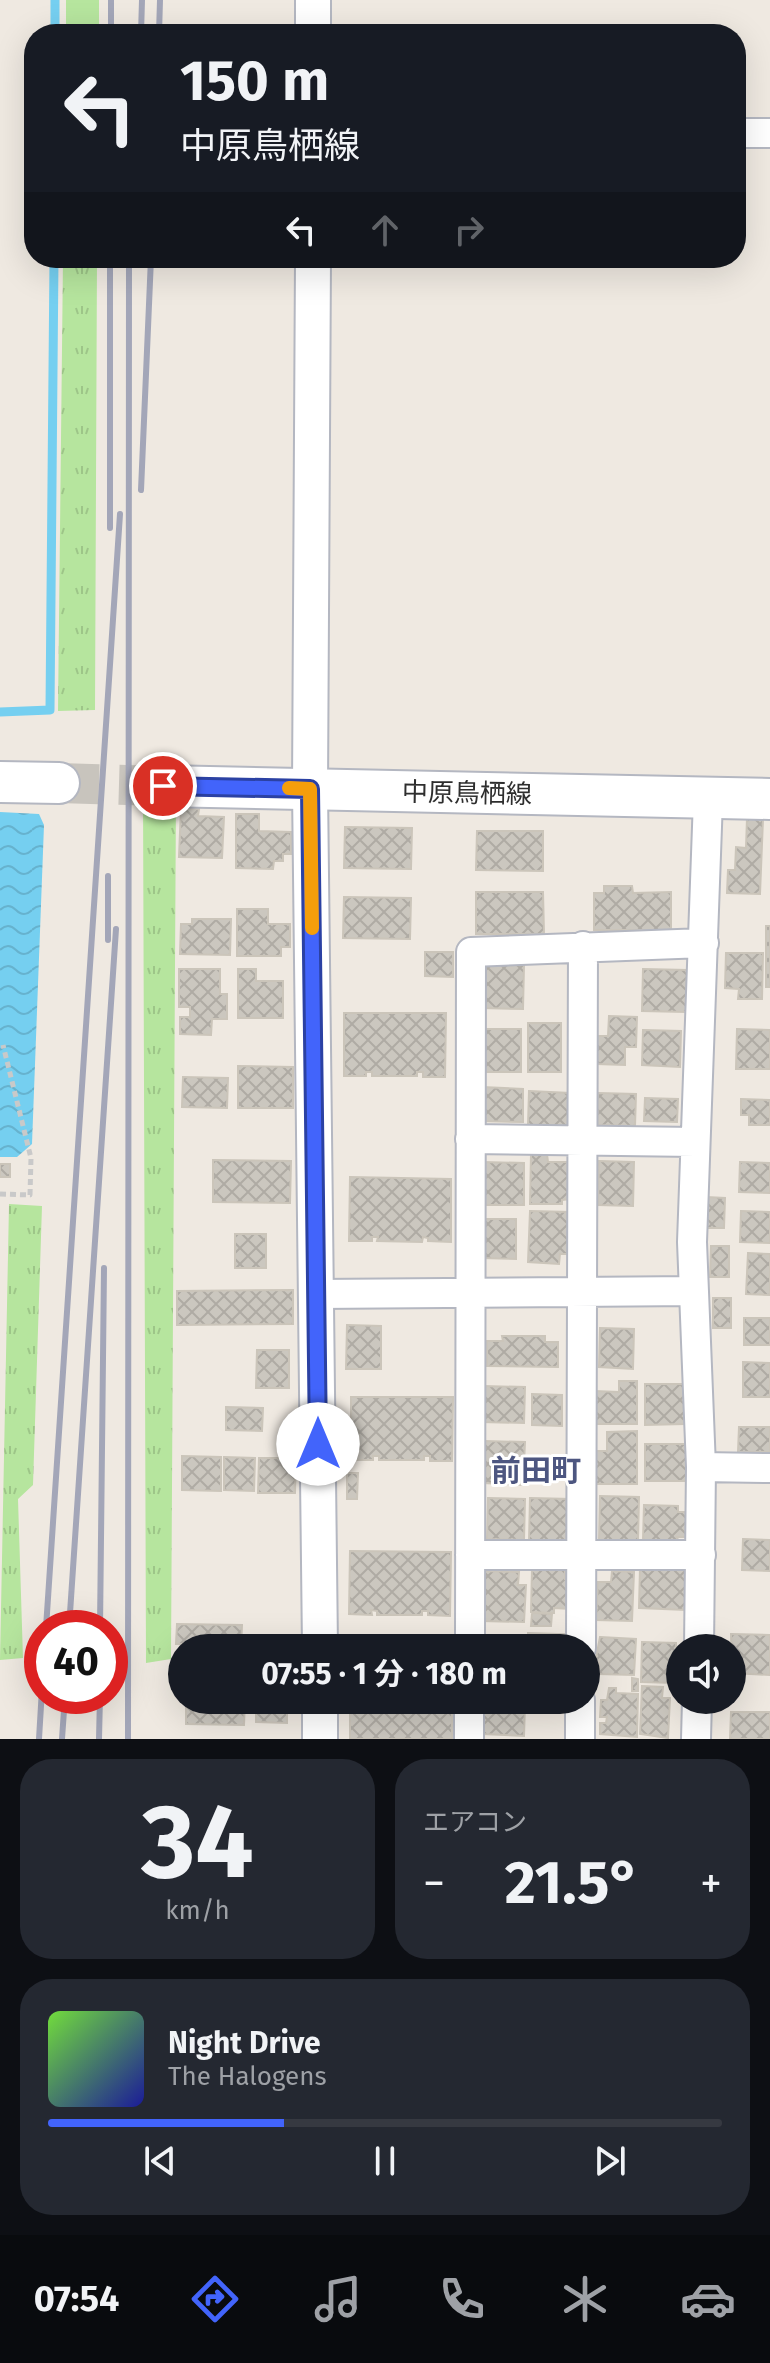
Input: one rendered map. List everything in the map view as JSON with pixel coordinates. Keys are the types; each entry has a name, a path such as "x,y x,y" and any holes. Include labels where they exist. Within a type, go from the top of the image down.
{"main road":[{"path":"0,782 59,783"},
{"name":"中原鳥栖線","path":"163,786 770,799"}],"street":[{"path":"313,0 313,24"},
{"path":"746,133 770,133"},
{"path":"313,268 310,789 320,1634"},
{"path":"699,1634 701,1467 694,1291 695,1142 708,799"},
{"path":"470,1634 471,952 704,943"},
{"path":"581,1634 583,946"},
{"path":"470,1139 695,1142"},
{"path":"317,1294 694,1291"},
{"path":"701,1467 770,1468"},
{"path":"470,1555 701,1555"},
{"path":"320,1714 320,1739"},
{"path":"469,1714 469,1739"},
{"path":"580,1714 580,1739"},
{"path":"696,1739 697,1714"}],"path":[{"path":"0,1194 30,1195 31,1158 3,1045"}],"green space":[{"path":"66,0 99,0 99,24 66,24"},
{"path":"63,268 97,268 95,710 58,711"},
{"path":"143,794 176,795 171,1634 168,1634 168,1659 146,1663"},
{"path":"9,1204 42,1206 33,1485 18,1499 23,1658 0,1660"}],"water":[{"path":"0,812 39,814 44,825 32,1144 17,1157 0,1157"}],"building":[{"path":"181,808 199,809 198,816 224,817 222,858 179,857"},
{"path":"236,814 259,814 259,831 291,832 291,854 283,854 283,861 274,861 273,869 236,868"},
{"path":"747,818 763,819 760,894 727,893 728,870 735,870 736,847 746,848"},
{"path":"345,827 412,828 411,869 344,868"},
{"path":"477,831 543,831 543,871 476,870"},
{"path":"604,886 632,886 633,893 671,892 671,930 594,930 594,893 604,893"},
{"path":"476,892 543,892 544,934 476,934"},
{"path":"344,897 411,898 410,939 343,938"},
{"path":"237,909 268,909 268,924 290,924 290,947 281,947 281,956 237,956"},
{"path":"192,919 231,919 230,955 180,954 181,924 192,924"},
{"path":"766,926 770,926 770,987 766,987"},
{"path":"425,952 453,952 453,977 425,976"},
{"path":"726,953 763,953 762,999 738,999 739,989 725,988"},
{"path":"483,964 524,965 523,1009 482,1008"},
{"path":"179,969 220,969 220,994 227,994 227,1019 212,1019 211,1035 180,1034 180,1017 190,1017 190,1007 179,1007"},
{"path":"238,969 256,969 256,981 283,981 283,1018 238,1018"},
{"path":"643,969 687,970 686,1012 642,1011"},
{"path":"344,1013 446,1013 445,1077 423,1077 423,1072 417,1072 417,1076 372,1076 372,1072 366,1072 366,1076 344,1076"},
{"path":"609,1016 637,1017 636,1047 625,1047 625,1065 597,1064 597,1036 608,1036"},
{"path":"528,1023 561,1023 561,1072 528,1072"},
{"path":"484,1029 521,1029 521,1072 483,1072"},
{"path":"737,1029 770,1030 770,1069 736,1069"},
{"path":"643,1030 681,1031 680,1067 642,1065"},
{"path":"238,1066 293,1067 293,1108 238,1108"},
{"path":"183,1077 228,1078 227,1108 182,1107"},
{"path":"482,1087 523,1089 523,1122 482,1121"},
{"path":"529,1091 570,1093 569,1126 528,1125"},
{"path":"598,1093 636,1094 635,1126 597,1125"},
{"path":"645,1098 678,1099 677,1122 644,1121"},
{"path":"741,1099 770,1100 770,1125 749,1125 749,1115 741,1115"},
{"path":"531,1154 547,1154 548,1162 570,1162 570,1199 562,1200 562,1204 530,1204"},
{"path":"213,1160 291,1161 290,1203 213,1202"},
{"path":"599,1161 634,1162 633,1206 598,1205"},
{"path":"483,1162 524,1163 524,1205 483,1205"},
{"path":"740,1162 770,1163 770,1193 739,1192"},
{"path":"0,1164 10,1164 10,1177 0,1177"},
{"path":"350,1177 451,1179 451,1242 428,1241 423,1237 422,1242 377,1241 378,1237 372,1237 372,1241 349,1241"},
{"path":"706,1197 725,1198 724,1228 706,1228"},
{"path":"530,1211 571,1212 570,1254 560,1254 559,1264 528,1262"},
{"path":"741,1211 770,1212 770,1243 740,1242"},
{"path":"483,1219 516,1219 516,1259 482,1258"},
{"path":"235,1234 266,1234 266,1268 235,1268"},
{"path":"711,1246 729,1246 729,1277 710,1277"},
{"path":"748,1253 770,1254 770,1295 746,1294"},
{"path":"293,1290 293,1324 177,1325 177,1291"},
{"path":"713,1298 731,1298 731,1328 713,1328"},
{"path":"744,1318 770,1318 770,1345 744,1345"},
{"path":"347,1325 381,1326 381,1369 346,1369"},
{"path":"600,1328 634,1329 633,1369 599,1367"},
{"path":"502,1336 545,1336 545,1342 558,1342 558,1367 487,1366 487,1341 503,1341"},
{"path":"257,1350 289,1350 289,1388 256,1388"},
{"path":"743,1362 770,1363 770,1397 743,1397"},
{"path":"619,1381 637,1381 637,1424 595,1424 595,1391 619,1392"},
{"path":"645,1384 685,1384 684,1424 645,1425"},
{"path":"483,1386 525,1387 524,1423 482,1422"},
{"path":"532,1394 562,1395 562,1426 532,1425"},
{"path":"351,1397 453,1397 452,1461 430,1461 430,1456 424,1456 424,1460 379,1460 379,1456 373,1456 373,1460 351,1460"},
{"path":"226,1407 263,1408 262,1431 226,1430"},
{"path":"739,1427 770,1427 770,1452 738,1452"},
{"path":"637,1431 637,1484 594,1484 594,1451 607,1451 607,1432"},
{"path":"484,1441 525,1442 523,1485 483,1483"},
{"path":"645,1444 687,1444 686,1481 645,1481"},
{"path":"182,1456 221,1457 221,1491 182,1490"},
{"path":"224,1457 255,1458 254,1491 224,1490"},
{"path":"259,1458 296,1458 295,1493 258,1493"},
{"path":"347,1473 358,1473 357,1499 347,1499"},
{"path":"600,1496 639,1497 638,1541 599,1540"},
{"path":"488,1498 525,1499 524,1540 487,1539"},
{"path":"530,1498 571,1499 570,1542 529,1541"},
{"path":"644,1505 678,1506 678,1512 687,1512 686,1537 677,1537 678,1540 643,1540"},
{"path":"743,1539 770,1540 770,1571 742,1570"},
{"path":"350,1551 451,1552 450,1616 428,1615 428,1611 422,1611 422,1615 377,1615 377,1611 371,1610 372,1615 349,1614"},
{"path":"640,1568 688,1569 686,1610 639,1608"},
{"path":"532,1569 565,1570 565,1579 571,1579 570,1609 554,1608 554,1613 531,1612"},
{"path":"483,1571 519,1572 518,1585 526,1585 524,1622 482,1621"},
{"path":"612,1571 634,1572 632,1621 596,1620 598,1582 611,1582"},
{"path":"532,1613 552,1614 551,1626 531,1626"},
{"path":"177,1624 242,1625 242,1634 176,1634"},
{"path":"746,1634 770,1635 770,1675 746,1674"},
{"path":"600,1637 636,1639 634,1675 600,1674"},
{"path":"642,1642 666,1643 666,1683 641,1682"},
{"path":"632,1678 638,1679 638,1691 632,1691"},
{"path":"642,1686 663,1687 662,1698 666,1698 666,1714 669,1714 668,1738 640,1734"},
{"path":"609,1688 616,1688 616,1693 638,1694 637,1737 600,1734 600,1723 606,1723 607,1717 600,1717 601,1700 607,1700"},
{"path":"770,1712 770,1739 730,1739 731,1714"},
{"path":"186,1714 244,1714 244,1725 186,1724"},
{"path":"256,1714 287,1714 287,1723 256,1722"},
{"path":"350,1714 452,1714 452,1739 350,1739"},
{"path":"484,1714 525,1714 524,1736 483,1734"}],"waterway":[{"path":"55,0 55,24"},
{"path":"0,712 50,710 54,268"}],"tunnel":[{"path":"59,783 163,786"}],"railway":[{"path":"111,0 111,24"},
{"path":"141,24 142,0"},
{"path":"159,24 160,0"},
{"path":"110,268 110,528"},
{"path":"128,1739 129,268"},
{"path":"141,490 151,268"},
{"path":"47,1610 120,514"},
{"path":"108,876 108,940"},
{"path":"70,1610 116,929"},
{"path":"100,1610 104,1268"},
{"path":"39,1739 40,1714"},
{"path":"62,1739 64,1714"},
{"path":"99,1739 100,1714"}],"slow traffic":[{"path":"289,788 310,789 312,928"}],"district":[{"name":"前田町","path":"536,1471"}],"route":[{"path":"163,786 310,789 318,1444"}]}
